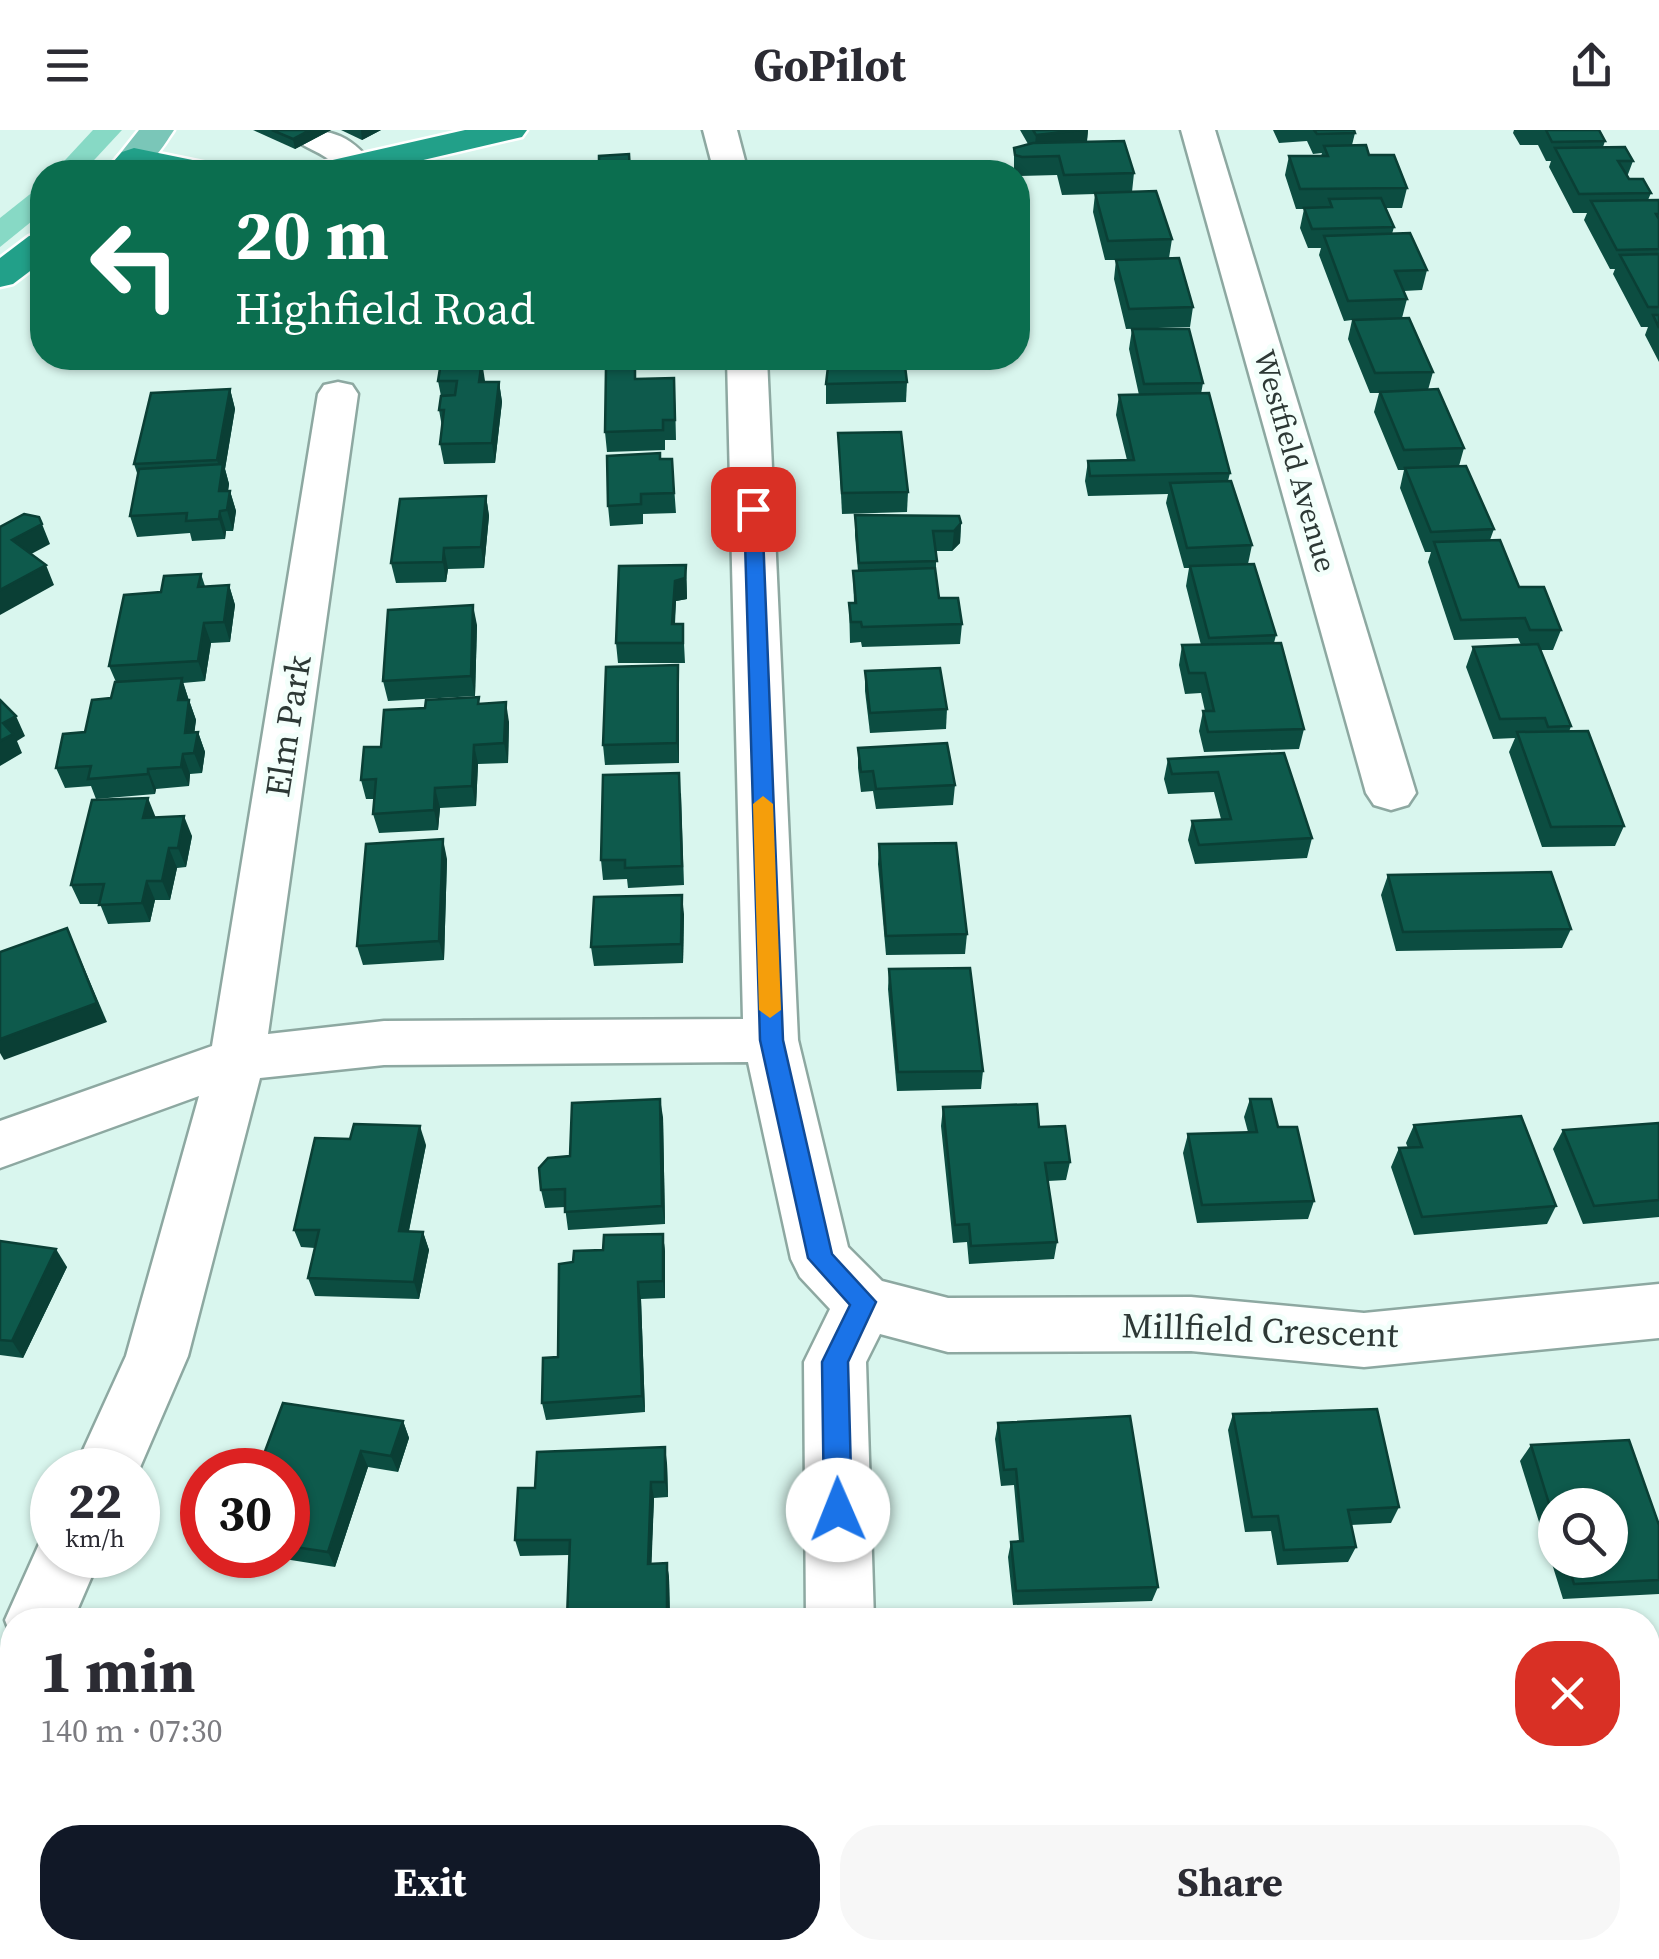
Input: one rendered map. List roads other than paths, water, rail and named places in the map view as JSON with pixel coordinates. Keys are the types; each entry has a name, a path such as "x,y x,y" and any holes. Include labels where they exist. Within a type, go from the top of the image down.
{"highway":[{"path":"384,160 510,130"},
{"path":"0,276 30,253"}],"main road":[{"path":"133,160 157,130"}],"street":[{"path":"302,130 342,148 342,160"},
{"path":"720,130 728,160"},
{"name":"Westfield Avenue","path":"1198,130 1391,793"},
{"path":"748,370 771,1040 820,1258 864,1302 835,1362 840,1608"},
{"name":"Elm Park","path":"116,1448 157,1356 237,1059 338,394"},
{"path":"0,1145 237,1059 384,1044 771,1040"},
{"name":"Millfield Crescent","path":"864,1302 948,1325 1191,1324 1364,1340 1659,1311"},
{"path":"44,1608 58,1578"}]}
